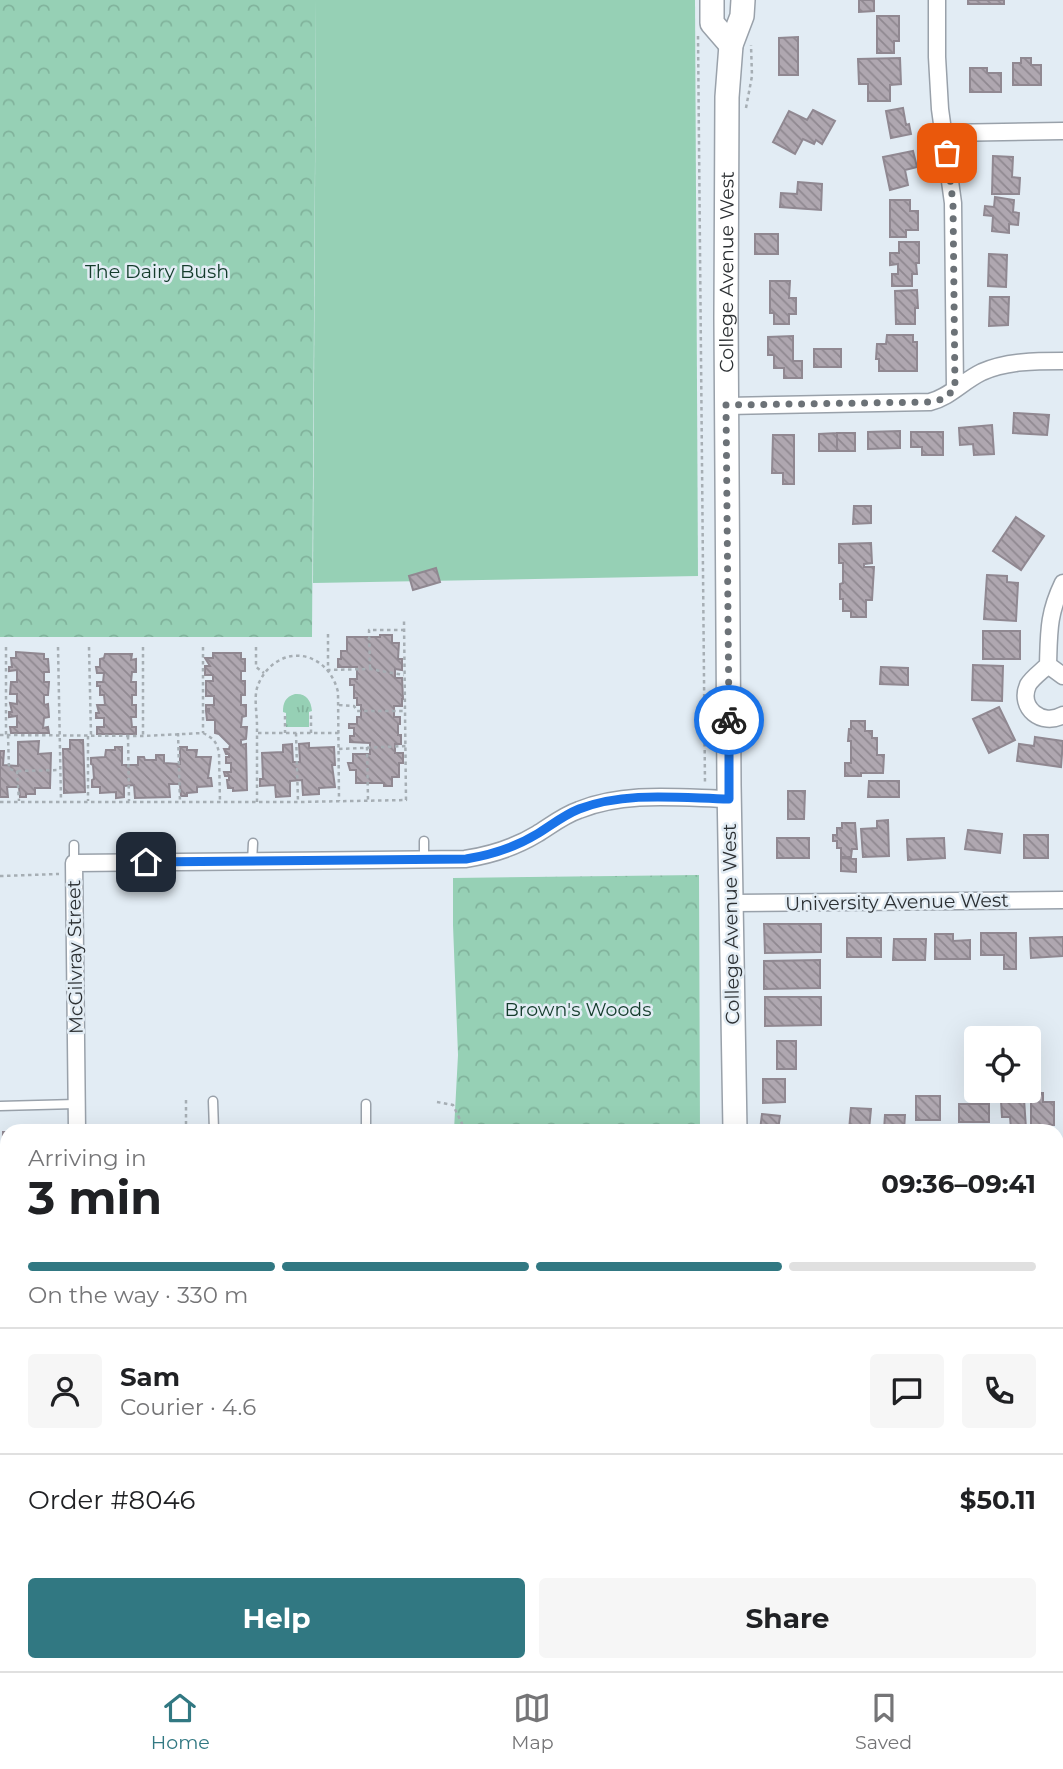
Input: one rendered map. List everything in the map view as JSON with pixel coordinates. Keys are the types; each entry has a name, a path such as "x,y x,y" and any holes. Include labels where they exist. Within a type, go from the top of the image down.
{"main road":[{"path":"712,0 712,23 731,45"},
{"name":"College Avenue West","path":"735,1124 729,799 727,125 731,45 743,16 743,0"}],"street":[{"path":"937,0 938,91 953,203 955,389"},
{"path":"944,133 1063,131"},
{"path":"726,405 930,402 943,399 984,371 1026,361 1063,361"},
{"path":"1063,583 1054,602 1050,620 1048,665 1028,684 1026,697 1036,716 1045,720 1057,719 1063,715"},
{"path":"1048,665 1063,676"},
{"name":"McGilvray Street","path":"77,1124 69,869 252,862 466,859 501,851 525,841 574,811 611,800 638,797 729,799"},
{"name":"University Avenue West","path":"732,903 1063,900"}],"lane":[{"path":"424,841 424,860"},
{"path":"252,862 253,843"},
{"path":"69,869 74,845"},
{"path":"214,1101 214,1124"},
{"path":"0,1106 76,1104"},
{"path":"366,1104 366,1124"}],"path":[{"path":"698,37 705,789"},
{"path":"0,802 406,800 404,621"},
{"path":"370,669 369,630 404,630"},
{"path":"328,634 328,670"},
{"path":"6,647 9,769 60,770"},
{"path":"58,647 61,801"},
{"path":"89,647 89,801"},
{"path":"142,647 143,736"},
{"path":"203,647 203,733"},
{"path":"256,647 256,667 264,673"},
{"path":"257,802 256,691 264,673 272,665 295,655 318,662 328,670 336,685 339,705 340,802"},
{"path":"328,670 370,669 404,675"},
{"path":"339,705 354,706 357,711 406,711"},
{"path":"311,714 311,733"},
{"path":"285,716 285,733"},
{"path":"178,733 180,802"},
{"path":"0,735 143,736 203,733 212,737 218,745 220,802"},
{"path":"257,733 338,733"},
{"path":"296,733 298,802"},
{"path":"128,736 129,801"},
{"path":"339,749 406,746"},
{"path":"367,747 368,800"},
{"path":"17,771 19,801"},
{"path":"0,876 69,869"},
{"path":"186,1100 186,1124"},
{"path":"438,1102 453,1105 462,1124"}],"green space":[{"name":"The Dairy Bush","path":"0,0 316,0 312,637 0,637"},
{"path":"316,0 695,0 698,576 313,583"},
{"path":"295,694 305,696 310,704 312,711 309,712 309,727 286,727 284,703"},
{"name":"Brown's Woods","path":"699,875 700,1124 454,1124 458,1055 453,878"}],"building":[{"path":"859,0 874,0 874,11 859,12"},
{"path":"968,0 1004,0 1004,4 968,4"},
{"path":"877,16 899,16 899,41 894,41 894,53 877,53"},
{"path":"798,37 798,75 779,75 779,38"},
{"path":"900,58 901,84 890,85 890,101 868,101 868,84 859,84 858,59"},
{"path":"1021,58 1031,58 1031,65 1041,65 1041,85 1013,85 1013,63 1021,63"},
{"path":"970,68 987,68 987,73 1001,73 1001,92 970,92"},
{"path":"903,108 906,125 909,124 911,134 891,138 886,111"},
{"path":"813,110 835,121 822,144 816,140 814,144 803,139 795,154 773,142 789,111 807,120"},
{"path":"913,151 917,167 905,170 908,185 890,190 883,157"},
{"path":"993,156 1013,157 1012,177 1020,178 1019,194 992,194"},
{"path":"798,182 822,184 821,210 780,207 781,193 797,194"},
{"path":"995,197 1014,200 1013,212 1019,213 1018,225 1009,224 1009,233 992,231 993,216 984,215 985,206 994,207"},
{"path":"890,200 910,200 910,211 918,211 918,230 906,230 906,237 890,237"},
{"path":"755,234 778,234 778,254 755,254"},
{"path":"899,242 919,242 919,263 916,263 917,274 912,274 912,286 892,286 892,274 898,274 898,264 890,265 890,253 899,253"},
{"path":"989,254 1007,255 1006,287 988,286"},
{"path":"770,281 790,281 789,298 796,298 796,314 789,314 789,324 774,324 774,313 770,313"},
{"path":"917,290 915,324 896,324 895,291"},
{"path":"990,297 1009,297 1008,325 989,326"},
{"path":"887,335 913,335 913,342 917,342 917,371 879,371 879,359 876,359 877,344 886,344"},
{"path":"793,336 793,361 802,361 802,378 784,378 784,368 774,368 774,355 768,355 768,337"},
{"path":"814,349 841,349 841,367 814,367"},
{"path":"1014,413 1049,415 1047,435 1013,433"},
{"path":"992,425 994,454 974,455 973,444 960,445 959,428"},
{"path":"900,431 900,448 868,449 868,432"},
{"path":"911,432 943,432 943,455 922,455 922,447 911,447"},
{"path":"837,433 837,451 819,451 819,434"},
{"path":"837,433 855,433 855,451 837,451"},
{"path":"773,435 794,435 794,484 783,484 783,473 772,473"},
{"path":"854,506 871,506 871,523 853,524"},
{"path":"1016,517 1044,536 1021,570 993,551"},
{"path":"871,543 872,563 864,564 864,567 874,567 872,600 866,600 866,617 851,617 851,611 843,611 843,599 840,599 843,563 839,563 839,544"},
{"path":"436,568 440,582 413,590 409,576"},
{"path":"987,575 1007,576 1007,582 1018,583 1016,621 984,619"},
{"path":"983,631 1020,631 1020,659 983,659"},
{"path":"392,635 392,643 399,643 398,659 402,659 402,670 395,669 395,678 402,678 403,699 402,706 394,706 394,717 400,717 398,735 401,735 401,744 395,744 395,753 403,753 403,763 399,763 399,777 392,777 392,786 384,786 384,783 356,783 356,770 350,770 348,763 353,763 353,754 370,754 370,743 350,742 350,736 354,736 354,728 349,728 349,724 357,724 357,717 361,717 361,705 357,705 357,698 354,698 354,685 350,685 350,679 357,679 357,667 338,667 341,651 347,651 347,637"},
{"path":"16,652 44,654 44,659 48,659 49,672 44,672 44,682 49,682 48,695 44,695 44,705 48,704 49,717 44,718 43,728 48,727 49,733 11,733 10,727 17,727 17,716 9,717 9,712 12,712 10,703 17,704 17,694 10,694 11,682 17,682 17,670 9,671 9,667 12,667 11,658 16,658"},
{"path":"213,653 241,653 241,659 245,659 245,671 241,671 241,681 245,681 245,695 241,695 241,705 246,705 246,716 242,717 241,727 247,727 246,739 241,740 241,745 246,744 247,790 233,791 233,788 228,788 229,776 225,776 224,772 231,772 231,763 226,763 229,754 226,754 224,749 229,749 230,745 215,733 215,720 207,720 206,711 209,709 206,709 206,705 214,705 214,696 206,696 206,681 213,681 213,675 205,675 205,666 210,666 205,658 213,658"},
{"path":"105,654 132,654 131,660 136,659 136,672 132,672 131,682 136,682 136,695 132,695 132,705 136,705 136,717 131,717 136,734 97,734 97,727 104,727 104,718 96,718 96,713 99,713 97,705 105,705 104,695 100,695 100,686 97,686 97,682 103,682 104,673 97,673 96,667 100,667 100,659 104,658"},
{"path":"973,665 1003,666 1002,701 972,700"},
{"path":"881,667 908,668 908,685 880,684"},
{"path":"999,707 1015,740 989,753 973,719"},
{"path":"851,721 865,721 865,731 872,731 872,738 877,738 877,755 884,755 883,773 845,776 845,763 851,763 851,741 848,741"},
{"path":"1035,737 1063,741 1061,767 1017,761 1019,744 1034,746"},
{"path":"70,740 83,740 85,792 64,793 63,749 70,749"},
{"path":"39,741 38,754 51,753 50,788 35,788 35,794 20,797 19,787 7,787 8,797 0,797 0,751 4,751 3,765 18,766 18,742"},
{"path":"309,743 309,748 334,747 335,765 332,765 335,787 319,788 319,794 303,795 302,780 290,781 290,796 276,797 275,785 260,786 260,779 263,779 262,753 283,752 283,745 292,744 293,762 300,762 299,744"},
{"path":"115,747 122,747 122,765 138,765 138,757 156,760 156,755 164,755 164,763 180,764 180,747 197,750 196,757 211,757 208,778 211,778 212,786 197,787 197,792 187,793 187,796 181,796 180,784 169,784 170,797 135,798 134,785 124,786 124,797 116,798 116,792 100,793 100,787 92,787 94,779 91,758 105,757 106,750 115,750"},
{"path":"869,781 899,781 899,797 868,797"},
{"path":"788,791 805,791 804,819 788,819"},
{"path":"888,820 889,856 863,857 861,829 877,828 877,821"},
{"path":"842,823 855,823 857,849 852,849 851,857 841,857 841,848 837,848 837,841 833,841 833,835 837,835 837,828 842,828"},
{"path":"968,830 1002,834 1000,853 965,849"},
{"path":"1024,835 1048,835 1048,858 1024,858"},
{"path":"777,838 809,838 809,858 777,858"},
{"path":"944,838 945,858 908,860 907,839"},
{"path":"841,858 856,859 856,872 841,871"},
{"path":"764,924 821,924 821,952 765,953"},
{"path":"981,933 1016,933 1016,969 1004,969 1004,955 981,955"},
{"path":"935,934 953,934 953,941 970,940 970,959 935,959"},
{"path":"1063,937 1063,956 1031,958 1030,938"},
{"path":"847,938 881,938 881,957 847,957"},
{"path":"894,939 926,939 925,960 893,960"},
{"path":"820,960 820,988 764,989 764,961"},
{"path":"765,997 821,997 821,1025 765,1026"},
{"path":"777,1041 796,1041 796,1069 777,1069"},
{"path":"763,1079 785,1079 785,1102 763,1103"},
{"path":"1041,1093 1043,1102 1054,1102 1054,1124 1031,1124 1031,1103 1041,1103"},
{"path":"916,1096 940,1096 940,1120 916,1120"},
{"path":"1001,1103 1024,1103 1026,1124 1011,1124 1010,1117 1002,1117"},
{"path":"959,1104 989,1104 989,1122 959,1122"},
{"path":"851,1108 871,1109 870,1124 850,1124"},
{"path":"762,1114 780,1116 779,1124 761,1124"},
{"path":"885,1115 905,1115 904,1124 884,1124"}],"way so far":[{"path":"729,720 726,405 930,402 943,399 955,389 953,203 947,153"}],"route":[{"path":"146,862 466,859 512,847 574,811 602,802 638,797 729,799 729,720"}]}
